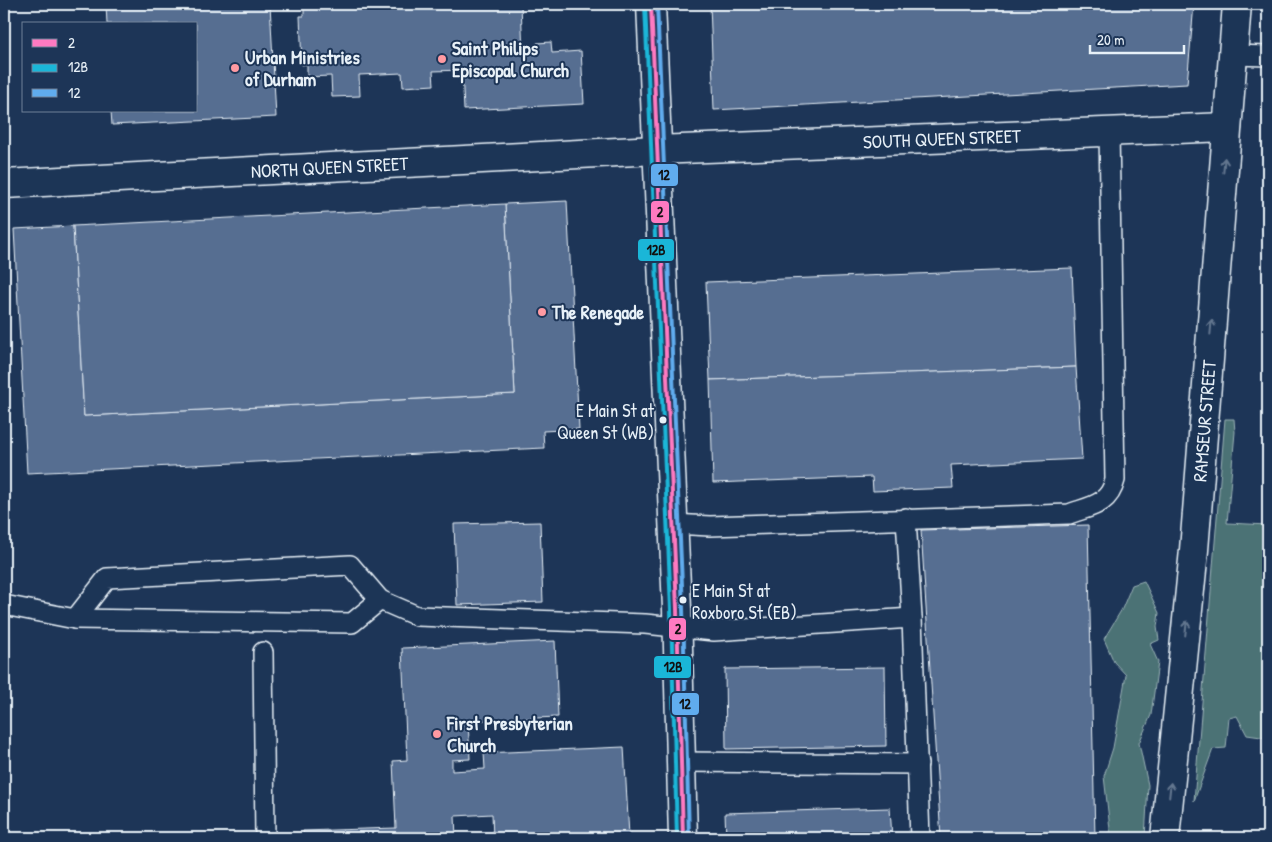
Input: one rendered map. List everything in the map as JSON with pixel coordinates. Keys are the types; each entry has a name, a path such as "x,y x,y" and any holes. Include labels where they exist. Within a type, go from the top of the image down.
{"street":[{"path":"651,4 677,628 683,838"},
{"name":"RAMSEUR STREET","path":"1165,838 1194,550 1237,4"},
{"name":"SOUTH QUEEN STREET","path":"656,150 1227,127"},
{"name":"NORTH QUEEN STREET","path":"4,184 656,150"}],"lane":[{"path":"1233,55 1268,56"},
{"path":"673,524 710,526 1069,514 1102,502 1112,493 1115,480 1109,132"},
{"path":"906,518 912,618 920,838"},
{"path":"75,619 106,578 350,565 380,600 417,616 645,624 714,631 912,618"},
{"path":"4,605 75,619 352,624 380,600"},
{"path":"263,652 265,838"},
{"path":"681,762 918,764"}],"green space":[{"path":"1225,419 1234,419 1235,432 1227,523 1268,525 1268,738 1247,735 1237,716 1229,718 1226,748 1213,749 1194,801"},
{"path":"1144,581 1159,613 1157,627 1159,640 1150,644 1158,662 1151,715 1139,743 1148,785 1145,838 1111,838 1104,776 1113,748 1126,675 1114,662 1104,639 1122,609 1132,585"}],"building":[{"name":"Urban Ministries of Durham","path":"106,4 270,4 276,117 112,125 111,112 198,112 198,22 107,22"},
{"name":"Saint Philips Episcopal Church","path":"304,4 521,4 523,54 537,53 537,43 551,42 552,53 581,51 584,104 464,110 462,70 433,71 434,85 403,87 402,73 359,75 360,96 332,97 331,76 307,77 307,64 302,65 300,16 304,16"},
{"path":"710,4 1194,4 1187,84 714,110"},
{"name":"The Renegade","path":"567,201 579,429 543,431 544,448 27,473 14,229 73,226 84,416 515,394 505,204"},
{"path":"505,204 515,394 84,416 73,226"},
{"path":"1072,268 1076,367 710,380 706,282"},
{"path":"1076,367 1082,459 951,465 953,488 873,491 872,477 713,483 710,380"},
{"path":"540,522 543,602 457,605 454,524"},
{"path":"1088,525 1095,838 941,838 921,530"},
{"name":"First Presbyterian Church","path":"555,641 558,717 468,721 470,759 452,760 452,771 485,769 484,753 624,747 629,836 493,838 492,814 455,816 456,838 304,838 303,831 396,828 393,761 407,760 402,648"},
{"path":"885,667 886,746 726,749 725,669"},
{"path":"890,808 892,838 726,838 725,813"}],"transit line":[{"name":"12B","path":"645,4 671,609 677,838"},
{"name":"2","path":"651,4 677,609 683,838"},
{"name":"12","path":"657,4 683,609 689,838"}],"place":[{"name":"Saint Philips Episcopal Church","path":"442,59"},
{"name":"Urban Ministries of Durham","path":"235,68"},
{"name":"The Renegade","path":"542,312"},
{"name":"E Main St at Queen St (WB)","path":"663,420"},
{"name":"E Main St at Roxboro St (EB)","path":"683,600"},
{"name":"First Presbyterian Church","path":"437,734"}]}
